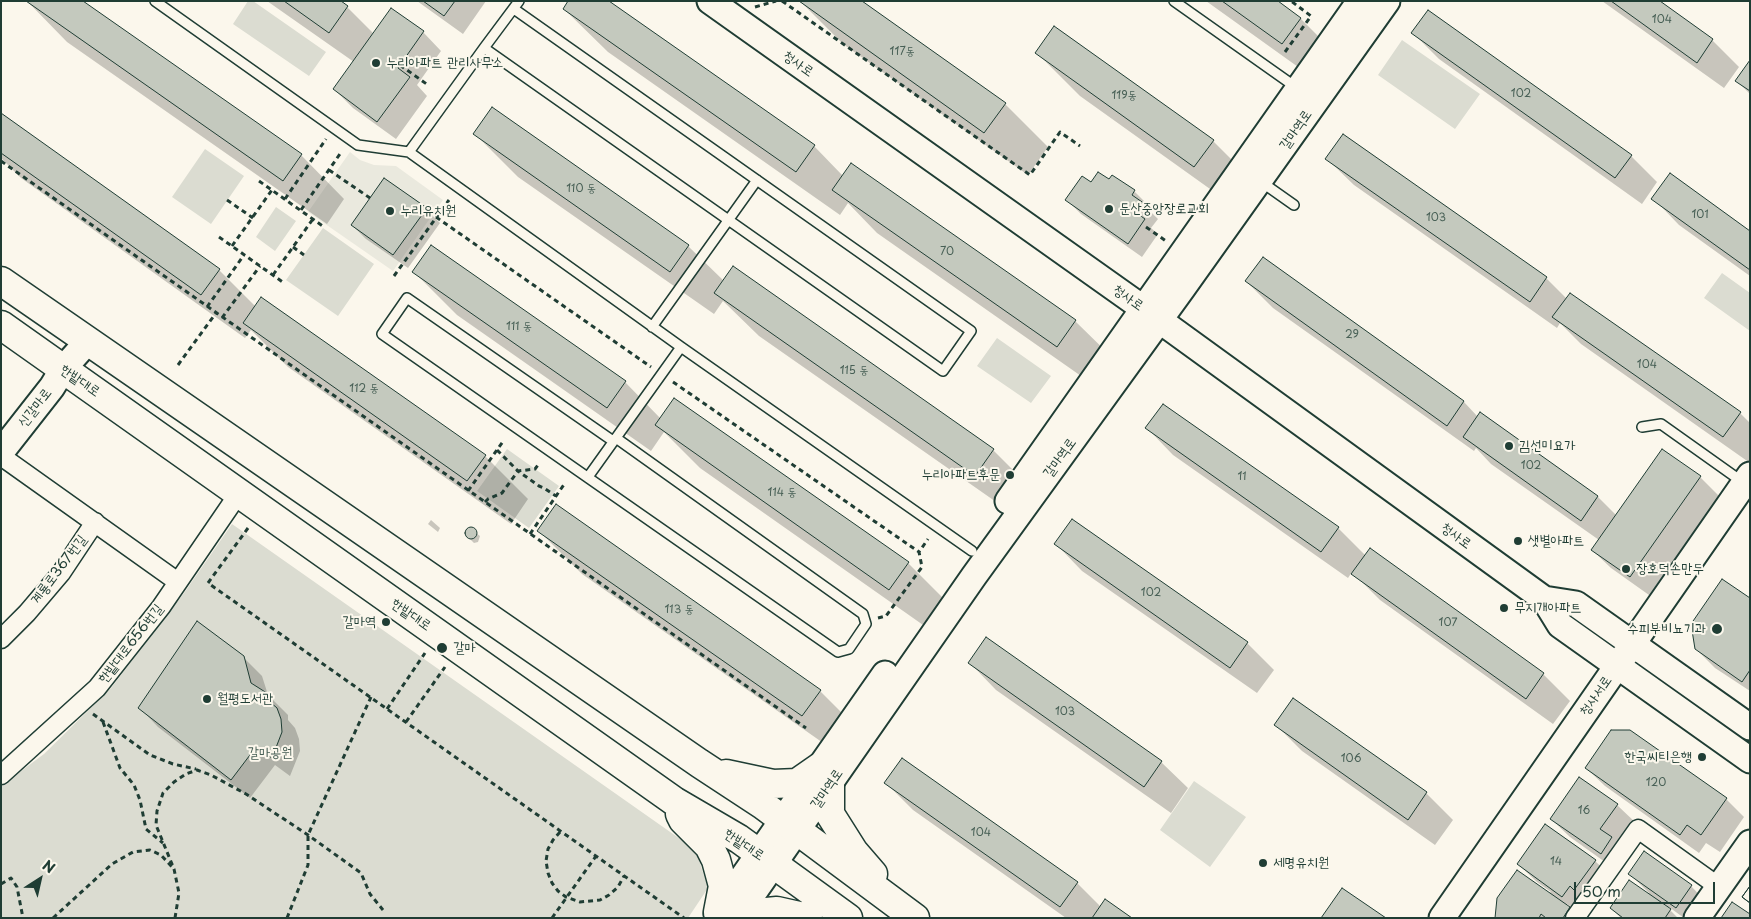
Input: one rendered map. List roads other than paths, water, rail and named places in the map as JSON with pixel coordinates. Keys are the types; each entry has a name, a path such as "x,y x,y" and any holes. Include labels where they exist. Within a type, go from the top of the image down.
{"main road":[{"path":"1,281 699,764 791,825 915,918"},
{"name":"한밭대로","path":"1,325 674,801 739,839 848,918"},
{"path":"699,764 731,776 773,784 797,783 825,776 830,814 854,852 873,874 884,896"},
{"path":"674,801 683,820 709,846 716,860 724,886 728,916 777,911 808,918"}],"street":[{"name":"청사로","path":"710,1 1152,315 1544,599 1560,625 1750,760"},
{"name":"갈마역로","path":"825,776 974,576 1152,315 1299,89 1360,1"},
{"name":"갈마역로","path":"728,916 825,776 972,551 1152,315 1260,181 1387,1"},
{"name":"신갈마로","path":"1,454 52,387 63,369 88,341"},
{"path":"1,454 178,582"},
{"name":"청사서로","path":"1446,916 1747,479"},
{"name":"한밭대로656번길","path":"2,773 97,688 160,608 239,493"},
{"name":"계룡로367번길","path":"1,639 27,613 61,573 94,522"},
{"name":"청사로","path":"1544,599 1576,604 1750,728"},
{"path":"1575,918 1638,829 1719,887"},
{"path":"1697,918 1750,843"}],"lane":[{"path":"155,1 358,145 409,152 652,327 972,551"},
{"path":"1174,1 1299,89"},
{"path":"409,152 484,48 517,5 757,180 971,331 943,371 484,48"},
{"path":"652,327 757,180"},
{"path":"1260,181 1294,205"},
{"path":"407,298 614,439 863,614 866,624 849,649 838,652 588,477 382,334 407,298"},
{"path":"588,477 681,347"},
{"path":"1642,427 1661,424 1747,479"}],"place":[{"name":"누리아파트 관리사무소","path":"376,63"},
{"name":"둔산중앙장로교회","path":"1109,209"},
{"name":"누리유치원","path":"390,211"},
{"name":"김선미요가","path":"1509,446"},
{"name":"누리아파트후문","path":"1010,475"},
{"name":"샛별아파트","path":"1518,541"},
{"name":"장호덕손만두","path":"1626,569"},
{"name":"무지개아파트","path":"1504,608"},
{"name":"갈마역","path":"386,622"},
{"name":"수피부비뇨기과","path":"1717,629"},
{"name":"갈마","path":"442,648"},
{"name":"월평도서관","path":"207,699"},
{"name":"한국씨티은행","path":"1702,757"},
{"name":"세명유치원","path":"1263,863"}],"park label":[{"name":"갈마공원","path":"270,753"}]}
